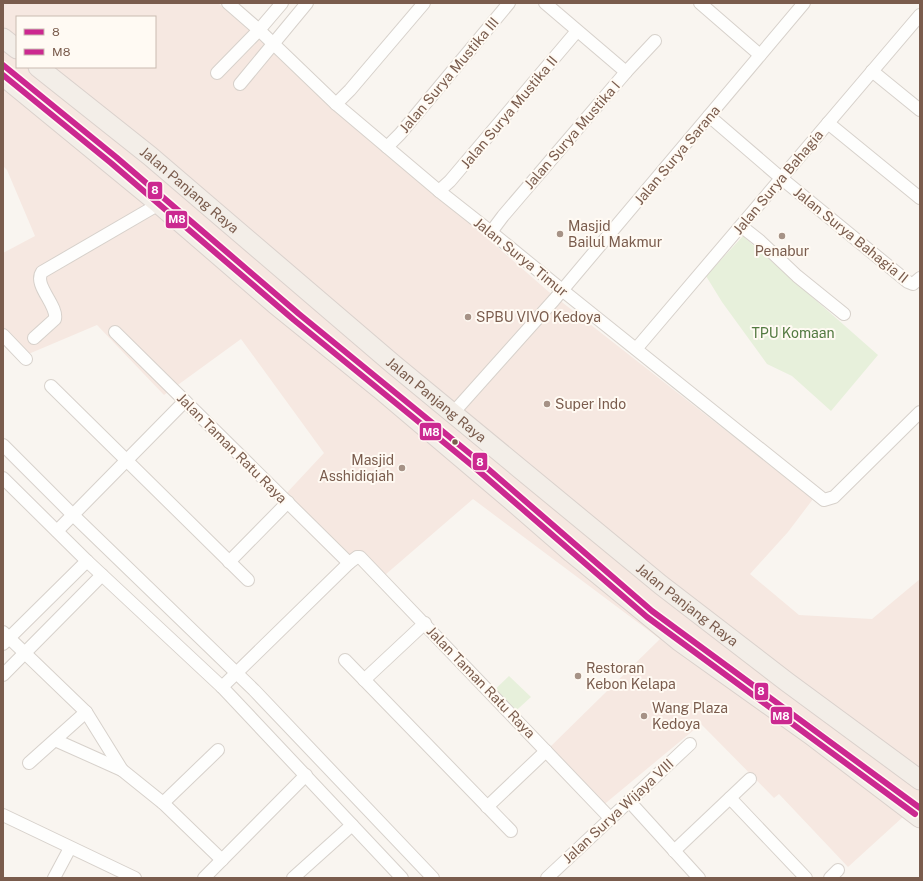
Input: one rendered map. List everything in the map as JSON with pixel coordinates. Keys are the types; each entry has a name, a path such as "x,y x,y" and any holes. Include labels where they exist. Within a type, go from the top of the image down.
{"main road":[{"path":"3,38 16,48"},
{"name":"Jalan Panjang Raya","path":"39,68 156,161 453,413 679,599 787,682 920,780"},
{"name":"Jalan Panjang Raya","path":"3,76 159,204 275,304 380,389 512,500 572,553 679,641 798,726 920,818"},
{"path":"769,706 782,701 786,697 787,682"},
{"path":"798,726 798,719 806,708 818,704"}],"street":[{"name":"Jalan Surya Timur","path":"228,3 259,30 336,104 439,191 824,500 834,497 920,412"},
{"path":"217,73 259,30 282,3"},
{"path":"240,84 307,3"},
{"path":"336,104 350,90 424,3"},
{"name":"Jalan Surya Mustika III","path":"387,147 400,134 510,3"},
{"path":"545,3 626,72"},
{"path":"700,3 760,55"},
{"name":"Jalan Surya Sarana","path":"453,413 562,290 804,3"},
{"name":"Jalan Surya Bahagia","path":"636,349 919,17"},
{"name":"Jalan Surya Mustika II","path":"439,191 450,181 577,31"},
{"name":"Jalan Surya Mustika I","path":"491,232 626,72 655,42"},
{"path":"872,71 920,110"},
{"path":"709,116 781,178"},
{"path":"828,123 920,198"},
{"name":"Jalan Surya Bahagia II","path":"781,178 908,282 912,284 920,278"},
{"path":"34,338 55,319 56,316 40,278 42,272 159,204"},
{"path":"741,226 760,241 797,276 844,314"},
{"name":"Jalan Taman Ratu Raya","path":"115,332 349,563 357,556 363,559 610,818"},
{"path":"3,334 26,359"},
{"path":"51,386 248,580"},
{"path":"58,530 185,401"},
{"path":"3,445 229,681 433,878"},
{"path":"3,478 58,530 102,575 229,681 306,775 402,878"},
{"path":"229,562 288,502"},
{"path":"87,561 5,638 24,653 86,712 122,770"},
{"path":"229,681 349,563"},
{"path":"3,675 102,575"},
{"path":"364,680 425,623"},
{"path":"345,660 511,831"},
{"path":"29,763 86,712"},
{"path":"55,740 122,770 163,803 222,860"},
{"name":"Jalan Surya Wijaya VIII","path":"547,878 690,744"},
{"path":"163,803 218,750"},
{"path":"487,807 546,751"},
{"path":"204,878 306,775"},
{"path":"674,851 750,779"},
{"path":"730,798 806,878"},
{"path":"628,801 674,851 692,875"},
{"path":"3,815 135,878"},
{"path":"293,878 352,825"},
{"path":"54,878 70,848"}],"shaded area":[{"path":"3,3 218,3 549,292 813,499 788,532 750,574 799,615 872,619 920,579 920,799 904,816 848,867 779,794 774,798 701,724 601,807 548,749 660,639 473,499 378,581 282,498 324,453 241,339 164,395 97,325 19,358 3,339 3,253 35,236 7,170 3,166"}],"green space":[{"name":"TPU Komaan","path":"743,236 878,355 831,411 792,376 767,364 722,302 706,276"},
{"path":"509,676 531,697 507,719 487,697"}],"transit line":[{"name":"8","path":"3,65 116,157 299,314 479,461 652,611 920,808"},
{"name":"M8","path":"3,75 111,163 294,320 474,467 647,617 915,814"}],"place":[{"name":"Masjid Bailul Makmur","path":"560,234"},
{"name":"Penabur","path":"782,236"},
{"name":"SPBU VIVO Kedoya","path":"468,317"},
{"name":"Super Indo","path":"547,404"},
{"name":"Masjid Asshidiqiah","path":"402,468"},
{"name":"Restoran Kebon Kelapa","path":"578,676"},
{"name":"Wang Plaza Kedoya","path":"644,716"}]}
